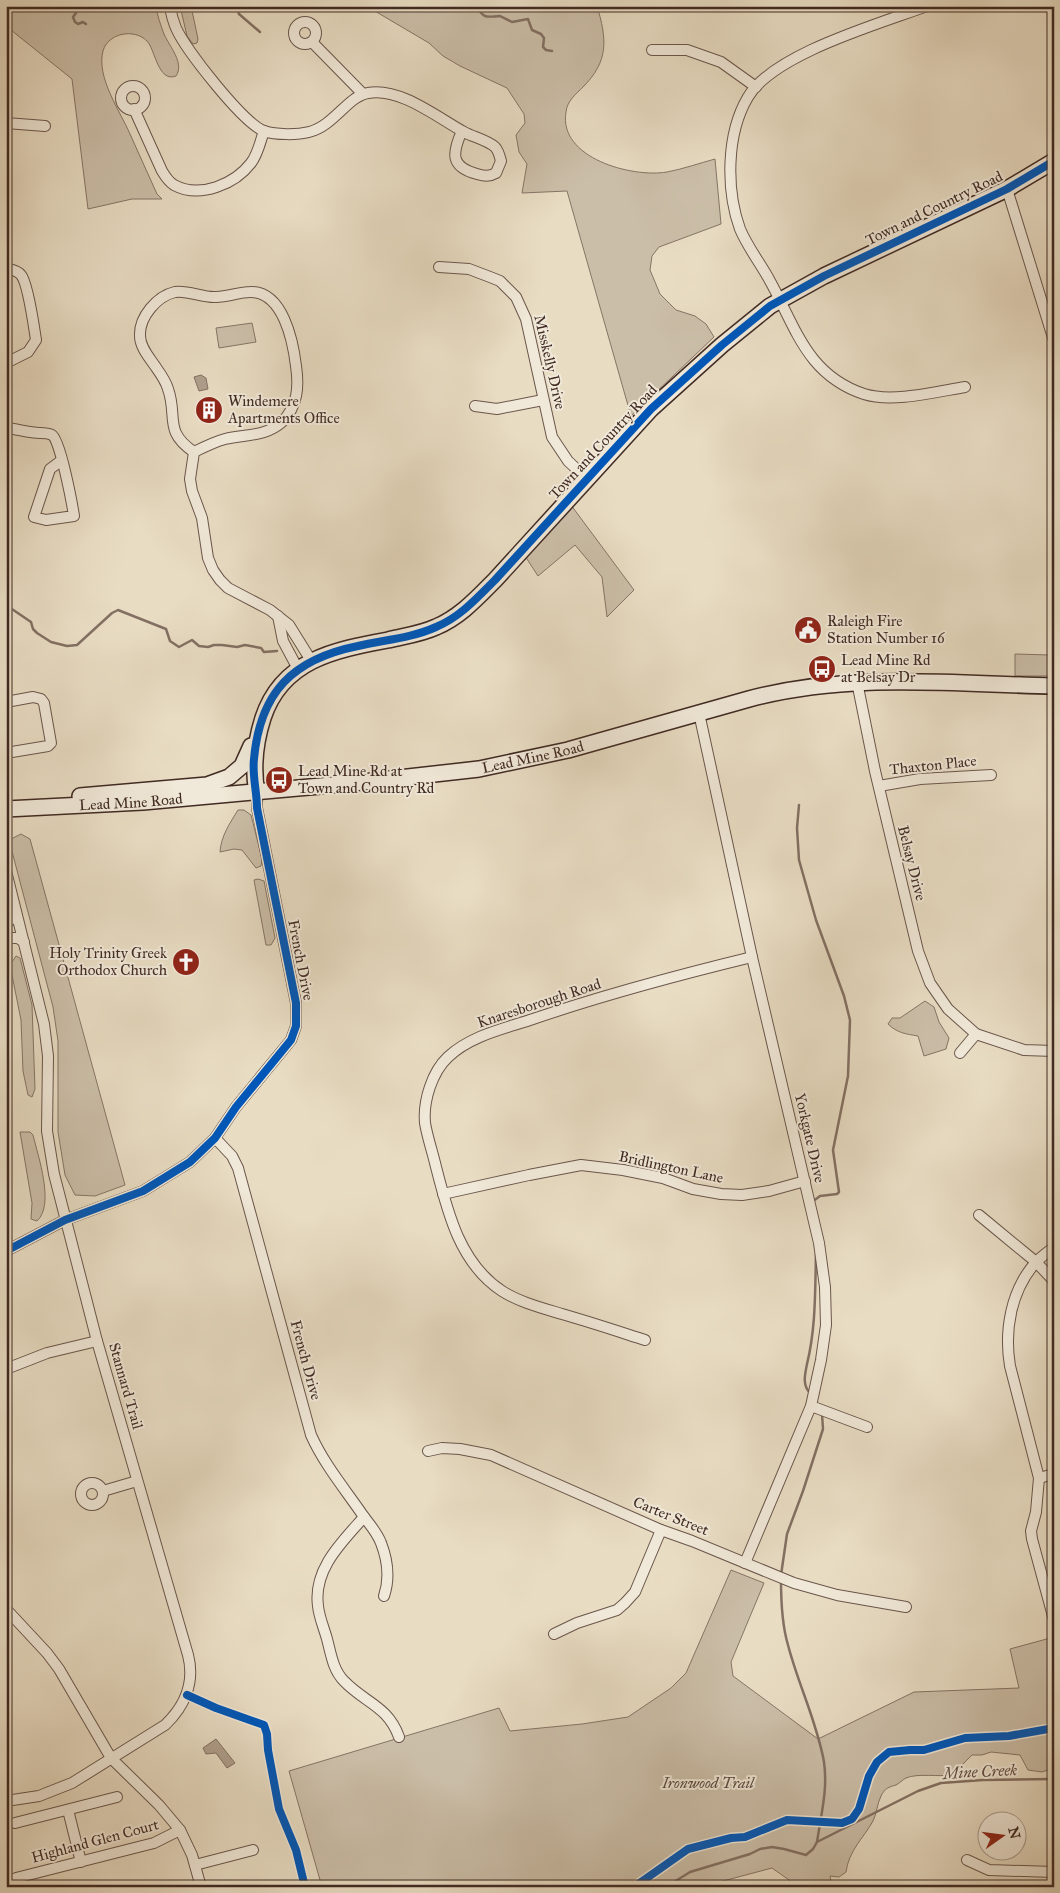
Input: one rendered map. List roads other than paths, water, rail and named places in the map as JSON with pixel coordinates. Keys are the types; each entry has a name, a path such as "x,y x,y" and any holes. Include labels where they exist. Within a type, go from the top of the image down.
{"street":[{"path":"170,6 176,28 193,55 249,121 264,131 279,133 309,132 321,128 354,98 363,94 380,93 404,99 495,147 501,161 496,173 484,176 466,171 460,166 455,159 454,151 462,131"},
{"path":"927,6 810,51 778,67 756,87 748,97 737,122 730,160 731,194 740,229 754,257 770,281 793,328 813,361 830,376 847,387 865,394 886,397 964,387"},
{"path":"312,42 363,94"},
{"path":"652,50 687,50 721,62 756,87"},
{"path":"134,109 162,171 168,180 173,185 190,190 213,188 225,184 236,177 252,162 264,131"},
{"path":"6,123 45,126"},
{"name":"Town and Country Road","path":"257,793 254,760 262,722 268,704 284,680 312,662 355,646 432,629 453,618 472,604 651,409 722,345 779,300 1007,189 1054,161"},
{"path":"1007,189 1054,341"},
{"name":"Misskelly Drive","path":"439,267 469,269 490,277 500,281 516,297 526,319 552,438 568,461 587,479"},
{"path":"6,268 15,270 21,275 25,284 36,340 28,352 6,363"},
{"path":"175,292 216,297 251,292 262,294 274,303 281,312 291,337 298,377 298,391 295,402 282,422 261,434 223,440 194,452 178,439 174,429 168,388 143,348 140,337 141,324 146,313 154,305 175,292"},
{"path":"475,406 497,409 543,400"},
{"path":"6,428 21,432 50,434 58,442 62,460 74,516 46,520 34,517 50,469 62,460"},
{"path":"194,452 190,479 202,518 208,558 213,570 228,588 265,607 289,625 312,662"},
{"path":"278,616 283,641 298,670"},
{"name":"Lead Mine Road","path":"6,809 120,804 257,793 479,769 568,750 779,691 856,682 911,681 1054,686"},
{"name":"Belsay Drive","path":"856,682 918,951 930,983 948,1009 976,1034 1024,1050 1054,1051"},
{"path":"6,702 34,697 41,699 44,703 51,743 48,746 6,753"},
{"name":"Yorkgate Drive","path":"700,713 752,957 805,1181 825,1286 826,1325 811,1406 746,1563"},
{"path":"6,805 207,785 229,777 242,766 262,722"},
{"name":"Thaxton Place","path":"879,786 920,779 991,775"},
{"name":"French Drive","path":"257,793 257,808 296,1003 296,1026 291,1040 236,1106 215,1138 232,1156 238,1168 311,1436 323,1460 374,1528 381,1542 385,1556 388,1585 384,1596"},
{"name":"Stannard Trail","path":"6,871 44,1024 48,1056 47,1131 54,1174 97,1342 189,1660 190,1683 183,1704 165,1725 90,1773 56,1790 24,1799 6,1801"},
{"path":"6,923 13,918 16,912"},
{"path":"6,938 18,938 24,942"},
{"name":"Knaresborough Road","path":"645,1340 531,1304 503,1292 484,1277 468,1256 454,1228 443,1194 425,1123 428,1095 435,1075 447,1057 465,1044 486,1034 678,975 752,957"},
{"path":"960,1053 976,1034"},
{"path":"6,1250 65,1220 143,1191 190,1162 215,1138"},
{"name":"Bridlington Lane","path":"443,1194 524,1176 581,1166 623,1170 663,1178 693,1189 721,1194 742,1195 769,1191 805,1181"},
{"path":"979,1215 1036,1262 1054,1280"},
{"path":"1054,1247 1036,1262 1022,1284 1012,1310 1006,1347 1039,1478 1036,1512 1031,1531 1054,1620"},
{"path":"6,1369 47,1353 97,1342"},
{"path":"811,1406 867,1428"},
{"name":"Carter Street","path":"428,1451 442,1448 460,1449 491,1455 661,1530 794,1583 829,1593 906,1607"},
{"path":"1039,1478 1054,1474"},
{"path":"103,1491 137,1481"},
{"path":"364,1517 326,1563 319,1584 318,1607 338,1674 361,1696 382,1710 393,1722 399,1737"},
{"path":"554,1634 577,1623 617,1610 625,1603 635,1592 661,1530"},
{"path":"6,1609 47,1653 59,1669 111,1758 159,1804 180,1830 195,1865 201,1887"},
{"path":"15,1823 117,1797"},
{"path":"68,1810 81,1862"},
{"name":"Highland Glen Court","path":"16,1878 160,1841 180,1830"},
{"path":"195,1865 253,1850"},
{"path":"967,1860 989,1870 1054,1872"}],"waterway":[{"path":"64,6 75,10 76,13 73,17 75,22 86,24"},
{"path":"236,6 239,14 260,32"},
{"path":"475,6 486,16 500,16 512,22 528,19 532,30 541,34 544,38 543,47 546,50 552,51"},
{"path":"6,605 31,622 33,629 37,633 51,642 67,646 77,645 112,613 118,610 166,629 170,641 179,647 192,640 199,646 222,645 237,647 245,645 261,648 264,652 277,651"},
{"path":"799,805 797,828 799,860 816,920 844,996 850,1020 848,1076 833,1150 839,1192 837,1194 820,1196 812,1202"},
{"path":"810,1393 807,1390 805,1379 814,1323 816,1254"},
{"path":"781,1575 787,1534 823,1429 822,1414"},
{"path":"781,1580 784,1629 792,1660 817,1732 824,1762 825,1792 817,1842"},
{"name":"Mine Creek","path":"666,1887 690,1872 750,1854 760,1849 772,1847 806,1855 817,1842 918,1791 941,1783 983,1780 1054,1779"}],"place":[{"name":"Windemere Apartments Office","path":"209,410"},
{"name":"Raleigh Fire Station Number 16","path":"808,630"},
{"name":"Lead Mine Rd at Belsay Dr","path":"822,669"},
{"name":"Lead Mine Rd at Town and Country Rd","path":"279,780"},
{"name":"Holy Trinity Greek Orthodox Church","path":"186,962"}],"park label":[{"name":"Ironwood Trail","path":"708,1783"}]}
